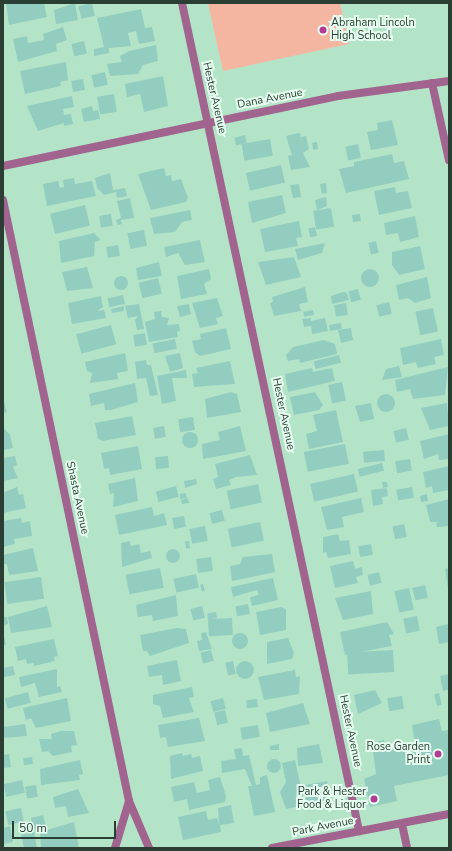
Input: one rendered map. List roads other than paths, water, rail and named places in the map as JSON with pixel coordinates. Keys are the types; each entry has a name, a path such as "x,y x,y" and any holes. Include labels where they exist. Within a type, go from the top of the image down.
{"street":[{"name":"Hester Avenue","path":"182,3 209,122 359,831"},
{"name":"Dana Avenue","path":"3,166 338,96 449,81"},
{"path":"432,83 449,160"},
{"name":"Shasta Avenue","path":"3,200 129,801 149,848"},
{"name":"Shasta Avenue","path":"115,848 129,801"},
{"name":"Park Avenue","path":"272,848 449,814"},
{"path":"402,824 407,848"}],"place":[{"name":"Abraham Lincoln High School","path":"323,30"},
{"name":"Rose Garden Print","path":"438,754"},
{"name":"Park & Hester Food & Liquor","path":"374,799"}]}
